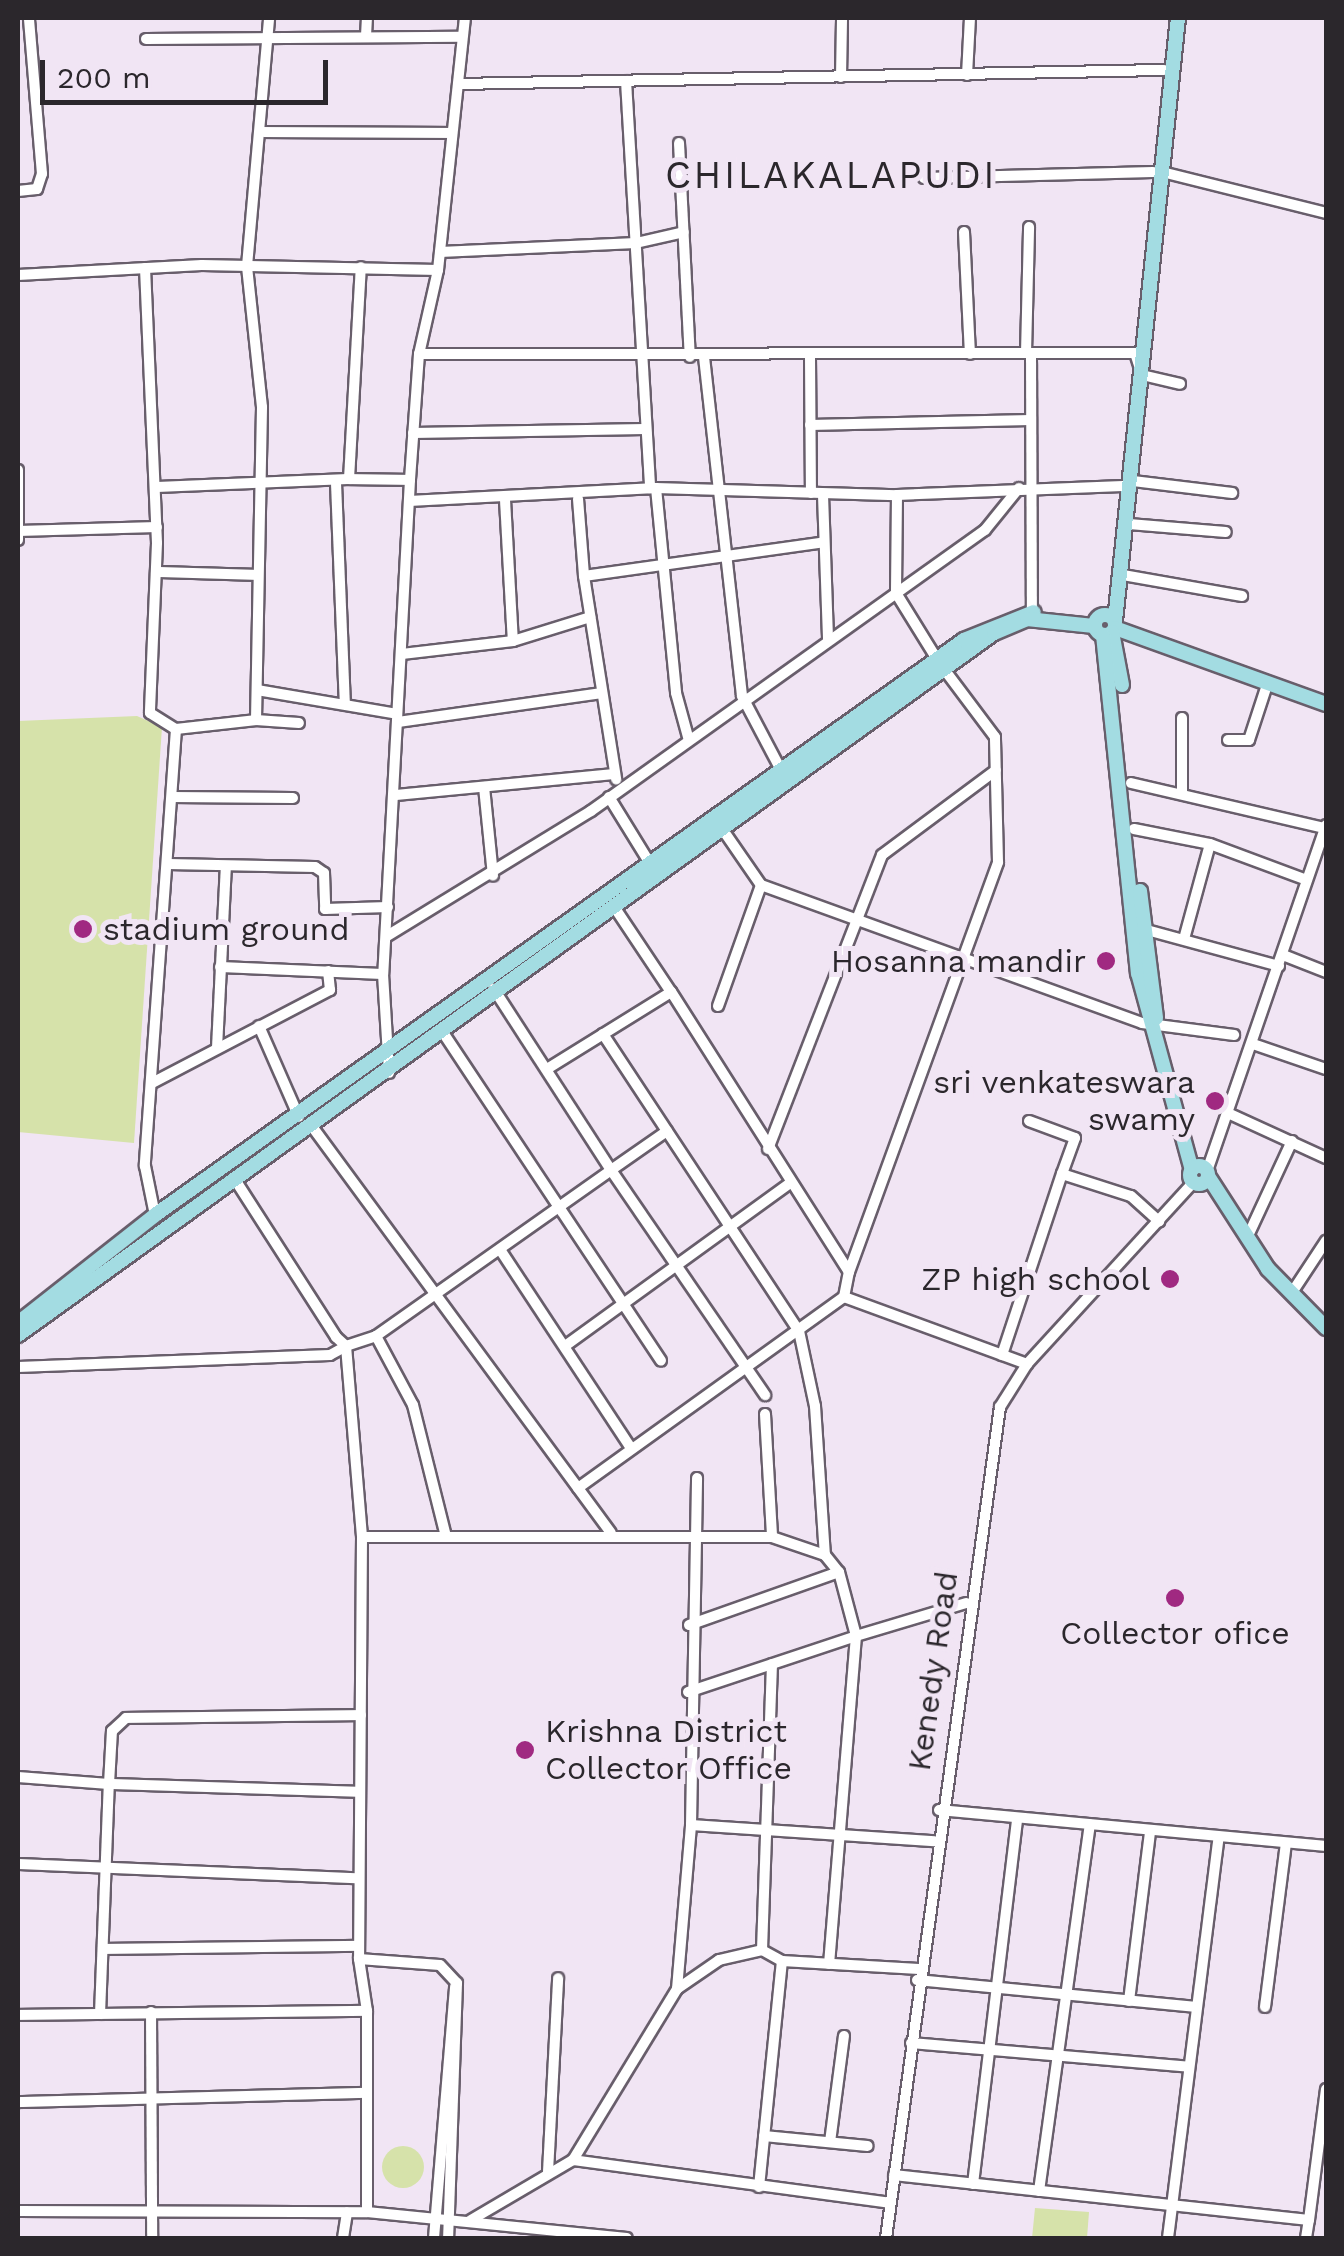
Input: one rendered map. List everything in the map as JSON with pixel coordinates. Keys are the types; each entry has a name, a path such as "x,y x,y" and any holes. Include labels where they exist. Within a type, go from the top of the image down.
{"main road":[{"path":"1169,18 1142,375 1106,626 1152,1021 1200,1173 1291,1294 1326,1328"},
{"path":"1152,1021 1131,783 1106,626 1123,576 1129,524 1135,353 1178,18"},
{"path":"386,1067 444,1034 494,989 651,865 782,772 940,664 1032,612 1106,626 1326,704"},
{"path":"18,1323 154,1215 305,1122 615,908 940,664 1027,619 1106,626"},
{"path":"18,1334 305,1122"}],"street":[{"path":"18,191 36,189 42,174 29,18"},
{"path":"256,720 255,575 261,482 247,266 264,132 269,18"},
{"path":"366,18 366,36"},
{"path":"386,1067 383,974 396,795 413,433 419,354 438,270 464,18"},
{"path":"841,77 842,18"},
{"path":"967,75 970,18"},
{"path":"146,40 462,38"},
{"path":"458,84 1164,70"},
{"path":"626,81 646,429 659,563 688,737"},
{"path":"264,132 452,133"},
{"path":"678,143 690,357"},
{"path":"924,178 1157,172 1326,213"},
{"path":"1029,227 1035,487 1032,612"},
{"path":"440,252 636,244 684,232"},
{"path":"964,232 970,354"},
{"path":"18,275 247,266 438,270"},
{"path":"145,268 156,488 150,712 176,730 256,720 299,723"},
{"path":"349,479 360,268"},
{"path":"419,354 810,357 1135,353 1142,375 1180,384"},
{"path":"704,357 717,490 730,552 742,696 782,772"},
{"path":"810,357 810,425 828,640"},
{"path":"810,425 1031,420"},
{"path":"413,433 646,429"},
{"path":"18,470 18,540"},
{"path":"156,488 410,480"},
{"path":"336,483 344,703"},
{"path":"410,500 578,499 653,488 897,495 1128,484 1232,493"},
{"path":"387,936 493,876 610,797 742,696 994,523 1019,488"},
{"path":"578,1488 630,1447 752,1367 844,1297 849,1272 998,862 996,770 987,718 940,664 896,593 897,495"},
{"path":"578,499 584,576 614,774 620,788"},
{"path":"506,500 514,641"},
{"path":"1129,524 1226,532"},
{"path":"18,531 156,527"},
{"path":"584,576 730,552 820,543"},
{"path":"156,572 255,575"},
{"path":"1123,576 1242,596"},
{"path":"402,654 514,641 590,617"},
{"path":"1228,740 1250,740 1259,724 1267,685"},
{"path":"256,690 344,703 398,718 602,693"},
{"path":"1182,718 1182,791"},
{"path":"154,1215 145,1166 176,730"},
{"path":"768,1148 882,855 996,770"},
{"path":"396,795 614,774"},
{"path":"1131,783 1182,791 1326,826"},
{"path":"484,787 493,876"},
{"path":"172,797 293,798"},
{"path":"610,797 651,865"},
{"name":"Kenedy Road","path":"886,2238 966,1603 1000,1407 1027,1364 1200,1173 1230,1114 1326,826"},
{"path":"723,830 761,885 962,959 1152,1021 1234,1035"},
{"path":"1134,830 1210,844 1307,880"},
{"path":"1184,939 1210,844"},
{"path":"168,864 315,868 325,909 388,907"},
{"path":"217,1048 226,866"},
{"path":"718,1006 761,885"},
{"path":"615,908 849,1272"},
{"path":"1144,929 1326,972"},
{"path":"220,966 383,974"},
{"path":"152,1083 330,990 328,971"},
{"path":"494,989 611,1170 752,1367 766,1395"},
{"path":"547,1070 672,992"},
{"path":"259,1026 305,1122 429,1295 611,1534"},
{"path":"444,1034 660,1360"},
{"path":"603,1034 799,1331 825,1556"},
{"path":"1253,1044 1326,1069"},
{"path":"1230,1114 1326,1158"},
{"path":"1002,1355 1075,1138 1029,1121"},
{"path":"18,1367 330,1355 376,1336 429,1295 561,1211 667,1132"},
{"path":"1247,1238 1292,1141"},
{"path":"1062,1174 1131,1196 1159,1221"},
{"path":"234,1178 346,1346 362,1537 357,1878 359,1952 367,2011 363,2094 367,2212"},
{"path":"565,1346 684,1268 730,1227 790,1183"},
{"path":"1291,1294 1326,1241"},
{"path":"501,1251 630,1447"},
{"path":"844,1297 1027,1364"},
{"path":"376,1336 413,1405 446,1536"},
{"path":"765,1414 772,1537"},
{"path":"678,1990 690,1825 689,1625 696,1478"},
{"path":"362,1537 611,1534 691,1542 772,1537 825,1556 840,1572 856,1636 829,1964"},
{"path":"689,1625 840,1572"},
{"path":"688,1692 966,1603"},
{"path":"762,1950 772,1664"},
{"path":"100,2014 112,1731 126,1718 361,1715"},
{"path":"18,1777 109,1784 360,1792"},
{"path":"939,1810 1150,1833 1326,1846"},
{"path":"973,2184 1018,1820"},
{"path":"1039,2191 1090,1824"},
{"path":"690,1825 934,1841"},
{"path":"1129,2001 1150,1833"},
{"path":"1168,2238 1219,1838"},
{"path":"1265,2007 1286,1844"},
{"path":"18,1864 357,1878"},
{"path":"105,1950 359,1952 440,1964 457,1983 448,2238"},
{"path":"470,2221 573,2160 678,1990 719,1960 762,1950 782,1960 918,1975 998,1990 1197,2007"},
{"path":"759,2187 782,1960"},
{"path":"548,2172 558,1978"},
{"path":"434,2238 448,2004 457,1983"},
{"path":"18,2014 367,2011"},
{"path":"151,2012 156,2098 152,2238"},
{"path":"830,2142 844,2036"},
{"path":"911,2044 1189,2067"},
{"path":"1306,2238 1321,2178 1326,2089"},
{"path":"18,2102 363,2094"},
{"path":"764,2136 868,2146"},
{"path":"573,2160 890,2203"},
{"path":"894,2175 1309,2220"},
{"path":"18,2211 367,2212 628,2238"},
{"path":"343,2238 347,2212"},
{"path":"495,2238 497,2224"}],"green space":[{"name":"stadium ground","path":"137,716 162,727 134,1143 18,1132 18,721"},
{"path":"403,2146 418,2152 424,2167 418,2182 403,2188 388,2182 382,2167 388,2152"},
{"path":"1035,2208 1089,2212 1087,2238 1032,2238"}],"place":[{"name":"stadium ground","path":"83,929"},
{"name":"Hosanna mandir","path":"1106,961"},
{"name":"sri venkateswara swamy","path":"1215,1101"},
{"name":"ZP high school","path":"1170,1279"},
{"name":"Collector ofice","path":"1175,1598"},
{"name":"Krishna District Collector Office","path":"525,1750"}],"district":[{"name":"CHILAKALAPUDI","path":"831,176"}]}
